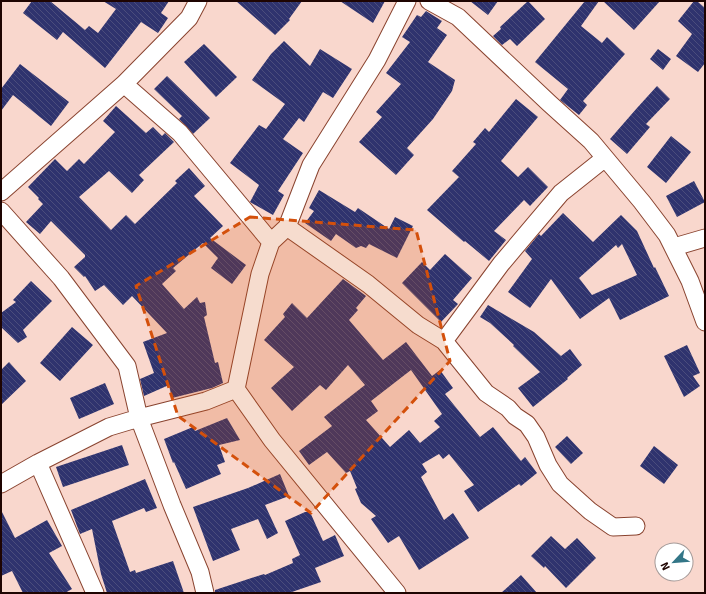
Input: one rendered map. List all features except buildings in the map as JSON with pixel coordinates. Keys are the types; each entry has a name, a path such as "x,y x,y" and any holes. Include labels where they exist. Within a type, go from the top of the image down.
{"street":[{"path":"1,192 124,84 189,18 198,1"},
{"path":"397,593 272,440 236,389 260,274 271,242 287,227 311,165 377,60 407,1"},
{"path":"429,1 458,17 590,141 605,158 642,202 667,235 690,281 705,322"},
{"path":"124,84 180,133 271,242"},
{"path":"444,341 501,264 561,193 605,158"},
{"path":"1,212 61,278 127,366 139,418 172,505 200,572 205,593"},
{"path":"287,227 368,284 418,325 444,341 486,392 527,424 536,437 548,465 560,484 590,511 613,527 636,526"},
{"path":"674,247 705,238"},
{"path":"1,484 38,463 109,427 206,401 236,389"},
{"path":"38,463 95,593"}],"highlighted area":[{"path":"250,217 416,230 450,361 311,513 178,416 136,286"}]}
